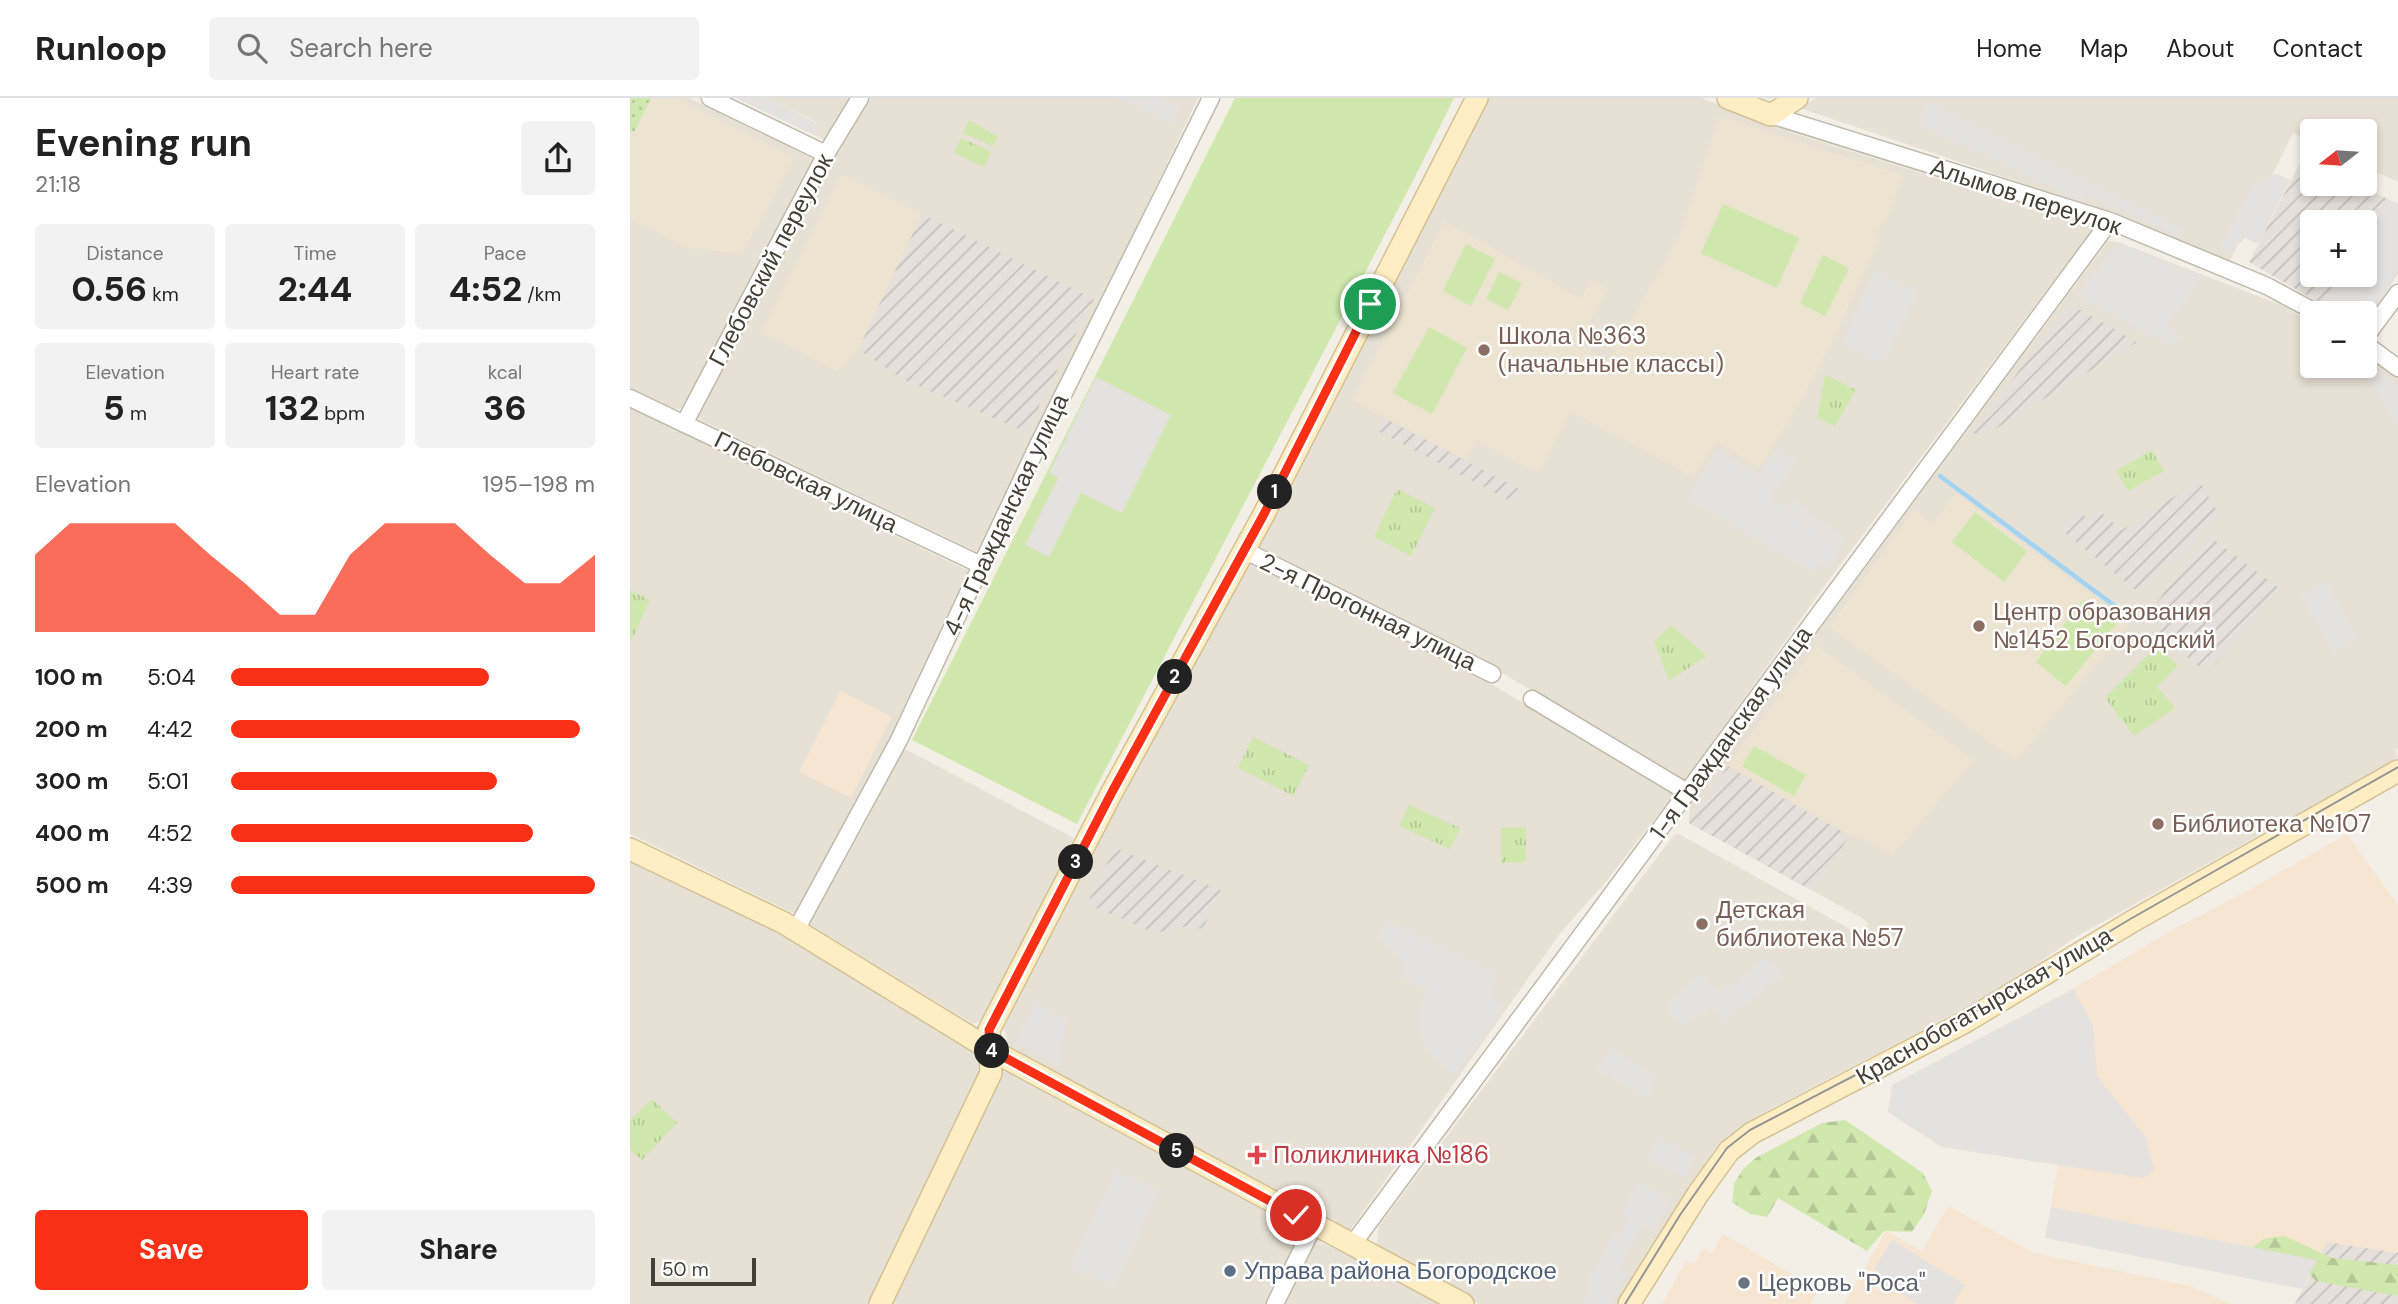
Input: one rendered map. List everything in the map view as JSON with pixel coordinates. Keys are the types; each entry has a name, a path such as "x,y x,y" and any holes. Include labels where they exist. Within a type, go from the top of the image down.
{"street":[{"path":"709,98 826,154"},
{"name":"Глебовский переулок","path":"684,424 826,154 860,98"},
{"name":"4-я Гражданская улица","path":"796,930 899,740 1038,445 1211,98"},
{"path":"880,1304 991,1073 989,1030 1118,782 1244,550 1477,98"},
{"name":"Алымов переулок","path":"1728,98 1771,115 2110,222 2267,286 2300,304"},
{"path":"1771,115 1797,98"},
{"name":"1-я Гражданская улица","path":"1352,1245 2110,222"},
{"path":"2377,323 2398,293"},
{"path":"2377,351 2398,368"},
{"name":"Глебовская улица","path":"630,398 981,565"},
{"name":"2-я Прогонная улица","path":"1244,550 1492,674"},
{"path":"1532,699 1687,792"},
{"name":"Краснобогатырская улица","path":"1629,1304 1729,1150 1752,1133 1965,1022 2133,921 2398,771"},
{"path":"630,849 796,930 991,1050 1463,1304"},
{"path":"1275,1304 1314,1225"}],"shaded area":[{"path":"630,98 689,98 813,159 685,405 680,409 630,388"},
{"path":"630,98 676,98 795,157 742,254 685,248 630,218"},
{"path":"736,98 767,98 817,123 816,136"},
{"path":"767,98 852,98 826,141 816,136 817,122"},
{"path":"867,98 1198,98 983,548 975,551 700,420 697,416 834,152"},
{"path":"1116,98 1162,98 1180,107 1172,125"},
{"path":"1489,98 1701,98 1796,134 2094,227 1825,585 1684,782 1494,668 1258,546"},
{"path":"1816,98 2398,98 2398,182 2377,172 2377,119 2300,119 2300,136 2293,133 2228,265 2113,214 1800,108"},
{"path":"1927,101 2183,229 2179,238 2086,194 2082,202 1917,124"},
{"path":"1719,116 1903,175 1885,225 1881,224 1876,237 1880,239 1839,327 1802,400 1759,468 1717,441 1693,477 1571,412 1539,474 1476,440 1466,460 1352,401 1444,221 1581,298 1591,279 1608,288 1579,343 1607,360 1678,239"},
{"path":"2300,163 2300,196 2377,196 2377,194 2398,204 2377,271 2377,210 2300,210 2300,287 2372,287 2368,301 2316,301 2249,262"},
{"path":"841,174 922,214 858,349 837,372 761,332"},
{"path":"2277,174 2290,180 2258,244 2245,238 2230,253 2220,247 2253,183"},
{"path":"2391,201 2398,204 2398,274 2377,306 2377,301 2327,301 2335,287 2377,287 2377,223"},
{"path":"922,214 1094,299 1026,432 902,379 858,349"},
{"path":"2108,241 2118,242 2286,307 2300,316 2300,378 2377,378 2377,360 2398,376 2398,748 2395,750 2398,758 2079,935 2025,972 1959,1011 1748,1121 1714,1150 1618,1304 1479,1304 1376,1249 1379,1226 1674,835 1679,834 1857,933 1869,924 1689,823 1690,804"},
{"path":"2118,242 2203,277 2167,327 2183,336 2171,346 2076,297"},
{"path":"1874,271 1919,291 1883,364 1841,344"},
{"path":"2070,304 2137,342 1982,437 1972,432"},
{"path":"2377,368 2398,383 2398,428 2365,378 2377,378"},
{"path":"1096,377 1171,415 1122,513 1081,493 1049,557 1025,545 1058,478 1049,473"},
{"path":"630,408 969,571 967,585 853,815 797,915 630,834"},
{"path":"1383,417 1521,490 1514,503 1376,430"},
{"path":"1776,448 1798,461 1771,497 1843,548 1829,568 1822,562 1813,573 1686,498 1717,449 1757,475"},
{"path":"2199,481 2220,516 2173,565 2168,563 2138,592 2060,529 2078,509 2088,520 2098,510 2122,530"},
{"name":"Центр образования №1452 Богородский","path":"1956,493 2130,624 2016,761 1829,627 1914,509 1932,524"},
{"path":"1792,498 1845,539 1841,545 1787,506"},
{"path":"2208,535 2280,589 2215,665 2210,660 2201,668 2154,631 2163,620 2151,610"},
{"path":"1250,562 1488,682 1674,794 1604,884 1561,932 1348,1233 1009,1051 1004,1028 1057,916"},
{"path":"2326,580 2359,638 2333,653 2300,595"},
{"path":"1816,645 1974,760 1892,856 1856,834 1850,836 1728,766"},
{"path":"840,691 892,717 851,798 799,772"},
{"path":"903,748 1074,838 982,1020 973,1024 809,924 865,824"},
{"path":"1728,766 1850,836 1811,890 1689,823"},
{"path":"2347,834 2398,905 2398,1253 2327,1242 2317,1260 2051,1207 2058,1165 1942,1147 1888,1112 1892,1085 2073,989 2178,927"},
{"path":"1115,848 1221,890 1203,929 1187,926 1155,933 1087,904"},
{"path":"630,861 788,938 973,1051 981,1069 871,1304 630,1304"},
{"path":"1387,920 1498,974 1491,993 1505,1007 1454,1076 1425,1049 1417,1022 1426,990 1400,977 1405,964 1376,936"},
{"path":"1767,956 1785,975 1724,1022 1711,1008 1682,1027 1664,1005 1701,973 1720,993"},
{"path":"2073,989 2093,1025 2097,1076 2145,1136 2154,1170 2144,1178 1942,1147 1888,1112 1892,1085"},
{"path":"1035,1002 1067,1018 1059,1065 1014,1043"},
{"path":"1610,1046 1659,1078 1646,1099 1595,1069"},
{"path":"1001,1071 1011,1073 1290,1222 1300,1238 1267,1304 891,1304"},
{"path":"1658,1137 1696,1156 1685,1179 1646,1159"},
{"path":"1115,1170 1160,1191 1114,1288 1069,1267"},
{"path":"1638,1181 1672,1199 1655,1231 1644,1225 1621,1268 1630,1273 1610,1304 1581,1304 1590,1287 1585,1284 1613,1232 1619,1235 1628,1217 1620,1213"},
{"path":"1948,1206 2034,1253 2190,1286 2231,1304 1844,1304 1886,1231 1922,1251"},
{"path":"2051,1207 2317,1260 2302,1289 2045,1238"},
{"path":"1723,1234 1818,1290 1810,1304 1662,1304 1686,1261 1694,1264 1703,1249 1712,1253"},
{"path":"1892,1240 1965,1285 1953,1304 1917,1304 1871,1275"},
{"path":"2327,1242 2398,1253 2398,1304 2295,1304"},
{"path":"1324,1244 1446,1304 1283,1304 1312,1246"}],"green space":[{"path":"630,98 651,98 634,132 630,130"},
{"path":"1235,98 1454,98 1077,824 912,740"},
{"path":"969,120 998,137 993,146 963,133"},
{"path":"961,138 991,152 984,167 954,153"},
{"path":"1723,204 1799,238 1777,288 1701,253"},
{"path":"1466,244 1495,259 1471,306 1443,291"},
{"path":"1823,255 1849,268 1825,316 1800,303"},
{"path":"1499,272 1522,283 1508,310 1486,299"},
{"path":"1429,327 1467,348 1432,414 1393,393"},
{"path":"1825,375 1856,390 1835,426 1817,418"},
{"path":"2152,450 2164,471 2128,491 2116,471"},
{"path":"1397,489 1435,508 1411,556 1374,537"},
{"path":"1975,512 2027,551 2004,582 1952,542"},
{"path":"630,590 650,600 632,640 630,638"},
{"path":"2083,599 2116,624 2066,686 2036,662"},
{"path":"1671,625 1707,656 1669,681 1654,641"},
{"path":"2156,647 2178,665 2157,687 2175,708 2134,736 2105,698"},
{"path":"1253,737 1309,765 1293,796 1238,768"},
{"path":"1754,746 1806,775 1794,796 1742,766"},
{"path":"1409,805 1460,828 1450,849 1399,826"},
{"path":"1526,827 1526,862 1501,863 1501,828"},
{"path":"652,1099 677,1123 642,1160 630,1150 630,1120"},
{"path":"1845,1120 1923,1173 1932,1191 1924,1214 1912,1232 1884,1231 1867,1251 1778,1198 1767,1217 1750,1214 1732,1202 1734,1184 1743,1169 1757,1157 1822,1123"},
{"path":"2284,1236 2332,1258 2398,1265 2398,1296 2316,1281 2301,1265 2252,1248 2263,1239"}],"waterway":[{"path":"1940,476 2131,618"}],"tram line":[{"path":"1625,1304 1680,1215 1727,1148 1750,1130 1963,1019 2132,918 2398,767"}],"place":[{"name":"Школа №363 (начальные классы)","path":"1484,350"},
{"name":"Центр образования №1452 Богородский","path":"1979,626"},
{"name":"Библиотека №107","path":"2158,824"},
{"name":"Детская библиотека №57","path":"1702,924"},
{"name":"Поликлиника №186","path":"1257,1155"},
{"name":"Управа района Богородское","path":"1230,1271"},
{"name":"Церковь \"Роса\"","path":"1744,1283"}],"route":[{"path":"1296,1215 991,1050 989,1030 1112,792 1264,514 1370,304"}]}
